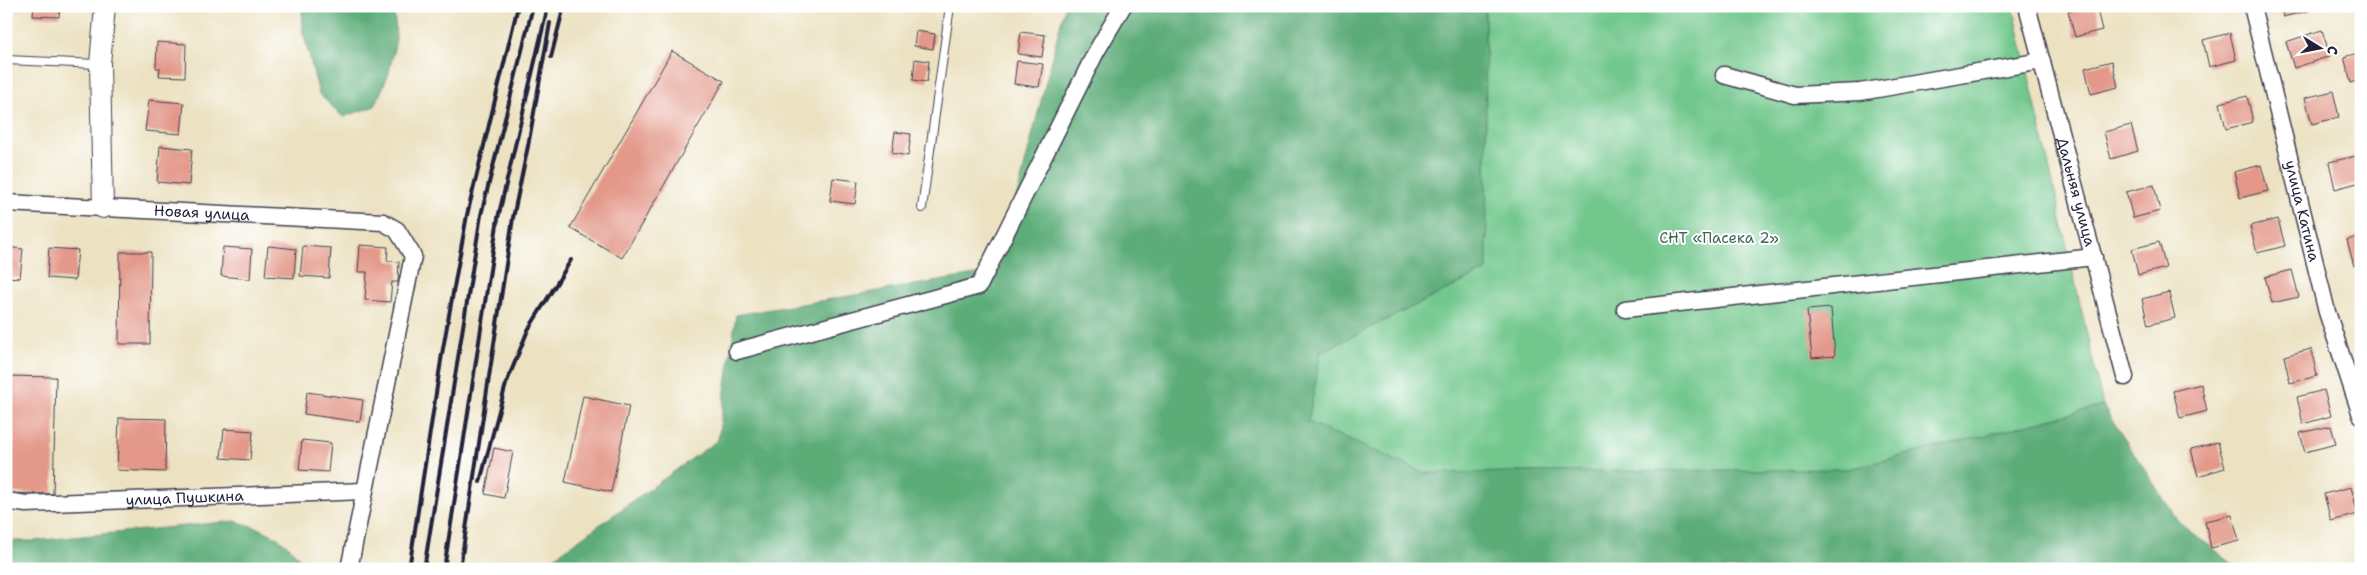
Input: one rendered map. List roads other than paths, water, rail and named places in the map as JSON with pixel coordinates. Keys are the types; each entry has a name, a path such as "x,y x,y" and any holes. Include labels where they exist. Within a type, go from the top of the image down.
{"street":[{"path":"104,208 100,64 105,6"},
{"path":"737,350 980,286 1096,52 1124,6"},
{"name":"Дальняя улица","path":"2027,6 2125,377"},
{"name":"улица Катина","path":"2252,6 2327,312 2361,415"},
{"path":"1724,75 1795,95 1804,95 1860,92 2042,62"},
{"name":"Новая улица","path":"6,203 383,222 397,230 414,256 364,491"},
{"path":"1625,309 2094,257"},
{"path":"349,569 364,491"},
{"name":"улица Пушкина","path":"6,501 26,504 364,491"}],"lane":[{"path":"922,208 950,6"},
{"path":"6,60 100,64"}],"railway":[{"path":"409,569 442,354 467,215 518,6"},
{"path":"424,569 481,215 533,6"},
{"path":"444,569 498,218 548,6"},
{"path":"551,57 564,6"},
{"path":"460,569 513,218 550,23"},
{"path":"480,482 506,384 528,330 571,260"}],"park label":[{"name":"СНТ «Пасека 2»","path":"1719,238"}]}
